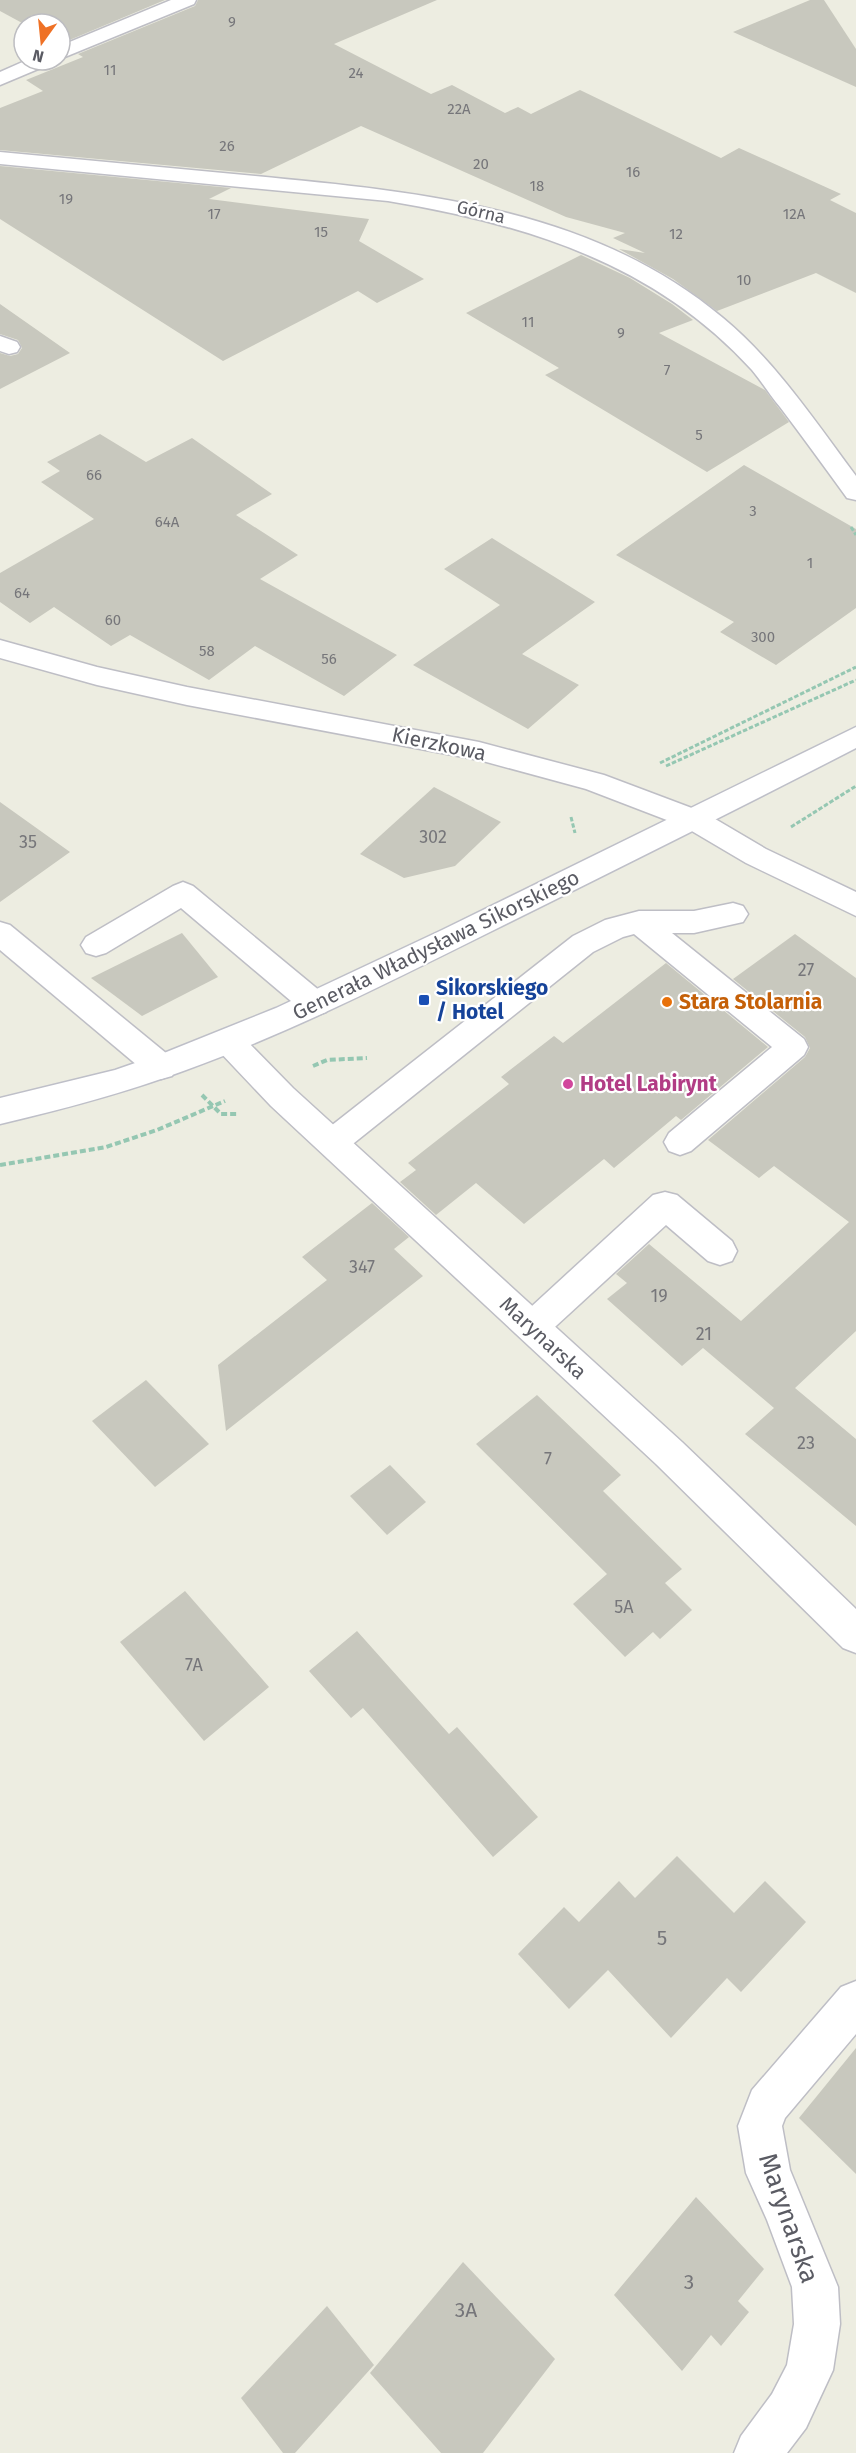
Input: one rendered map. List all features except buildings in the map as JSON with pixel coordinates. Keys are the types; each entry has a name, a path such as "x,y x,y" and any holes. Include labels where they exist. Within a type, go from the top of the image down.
{"street":[{"path":"72,48 187,0"},
{"path":"0,79 16,72"},
{"name":"Górna","path":"0,158 398,197 494,214 580,241 664,285 756,360 856,493"},
{"name":"Kierzkowa","path":"0,649 97,676 187,696 479,752 594,782 695,820 756,856 856,905"},
{"name":"Generała Władysława Sikorskiego","path":"0,1111 35,1104 161,1067 229,1042 315,1004 695,820 856,736"},
{"path":"96,945 183,893 315,1004"},
{"path":"333,1143 583,944 615,928 639,922 694,922 733,914"},
{"path":"639,922 793,1047 680,1143"},
{"path":"0,933 161,1067"},
{"name":"Marynarska","path":"229,1042 282,1097 669,1453 856,1635"},
{"path":"532,1327 665,1204 720,1251"},
{"name":"Marynarska","path":"759,2453 789,2410 810,2370 817,2324 815,2287 786,2211 768,2173 760,2126 767,2105 856,2002"}],"path":[{"path":"849,525 856,535"},
{"path":"656,765 856,668"},
{"path":"618,791 856,680"},
{"path":"804,817 856,786"}],"place":[{"name":"Sikorskiego / Hotel","path":"424,1000"},
{"name":"Stara Stolarnia","path":"667,1002"},
{"name":"Hotel Labirynt","path":"568,1084"}]}
